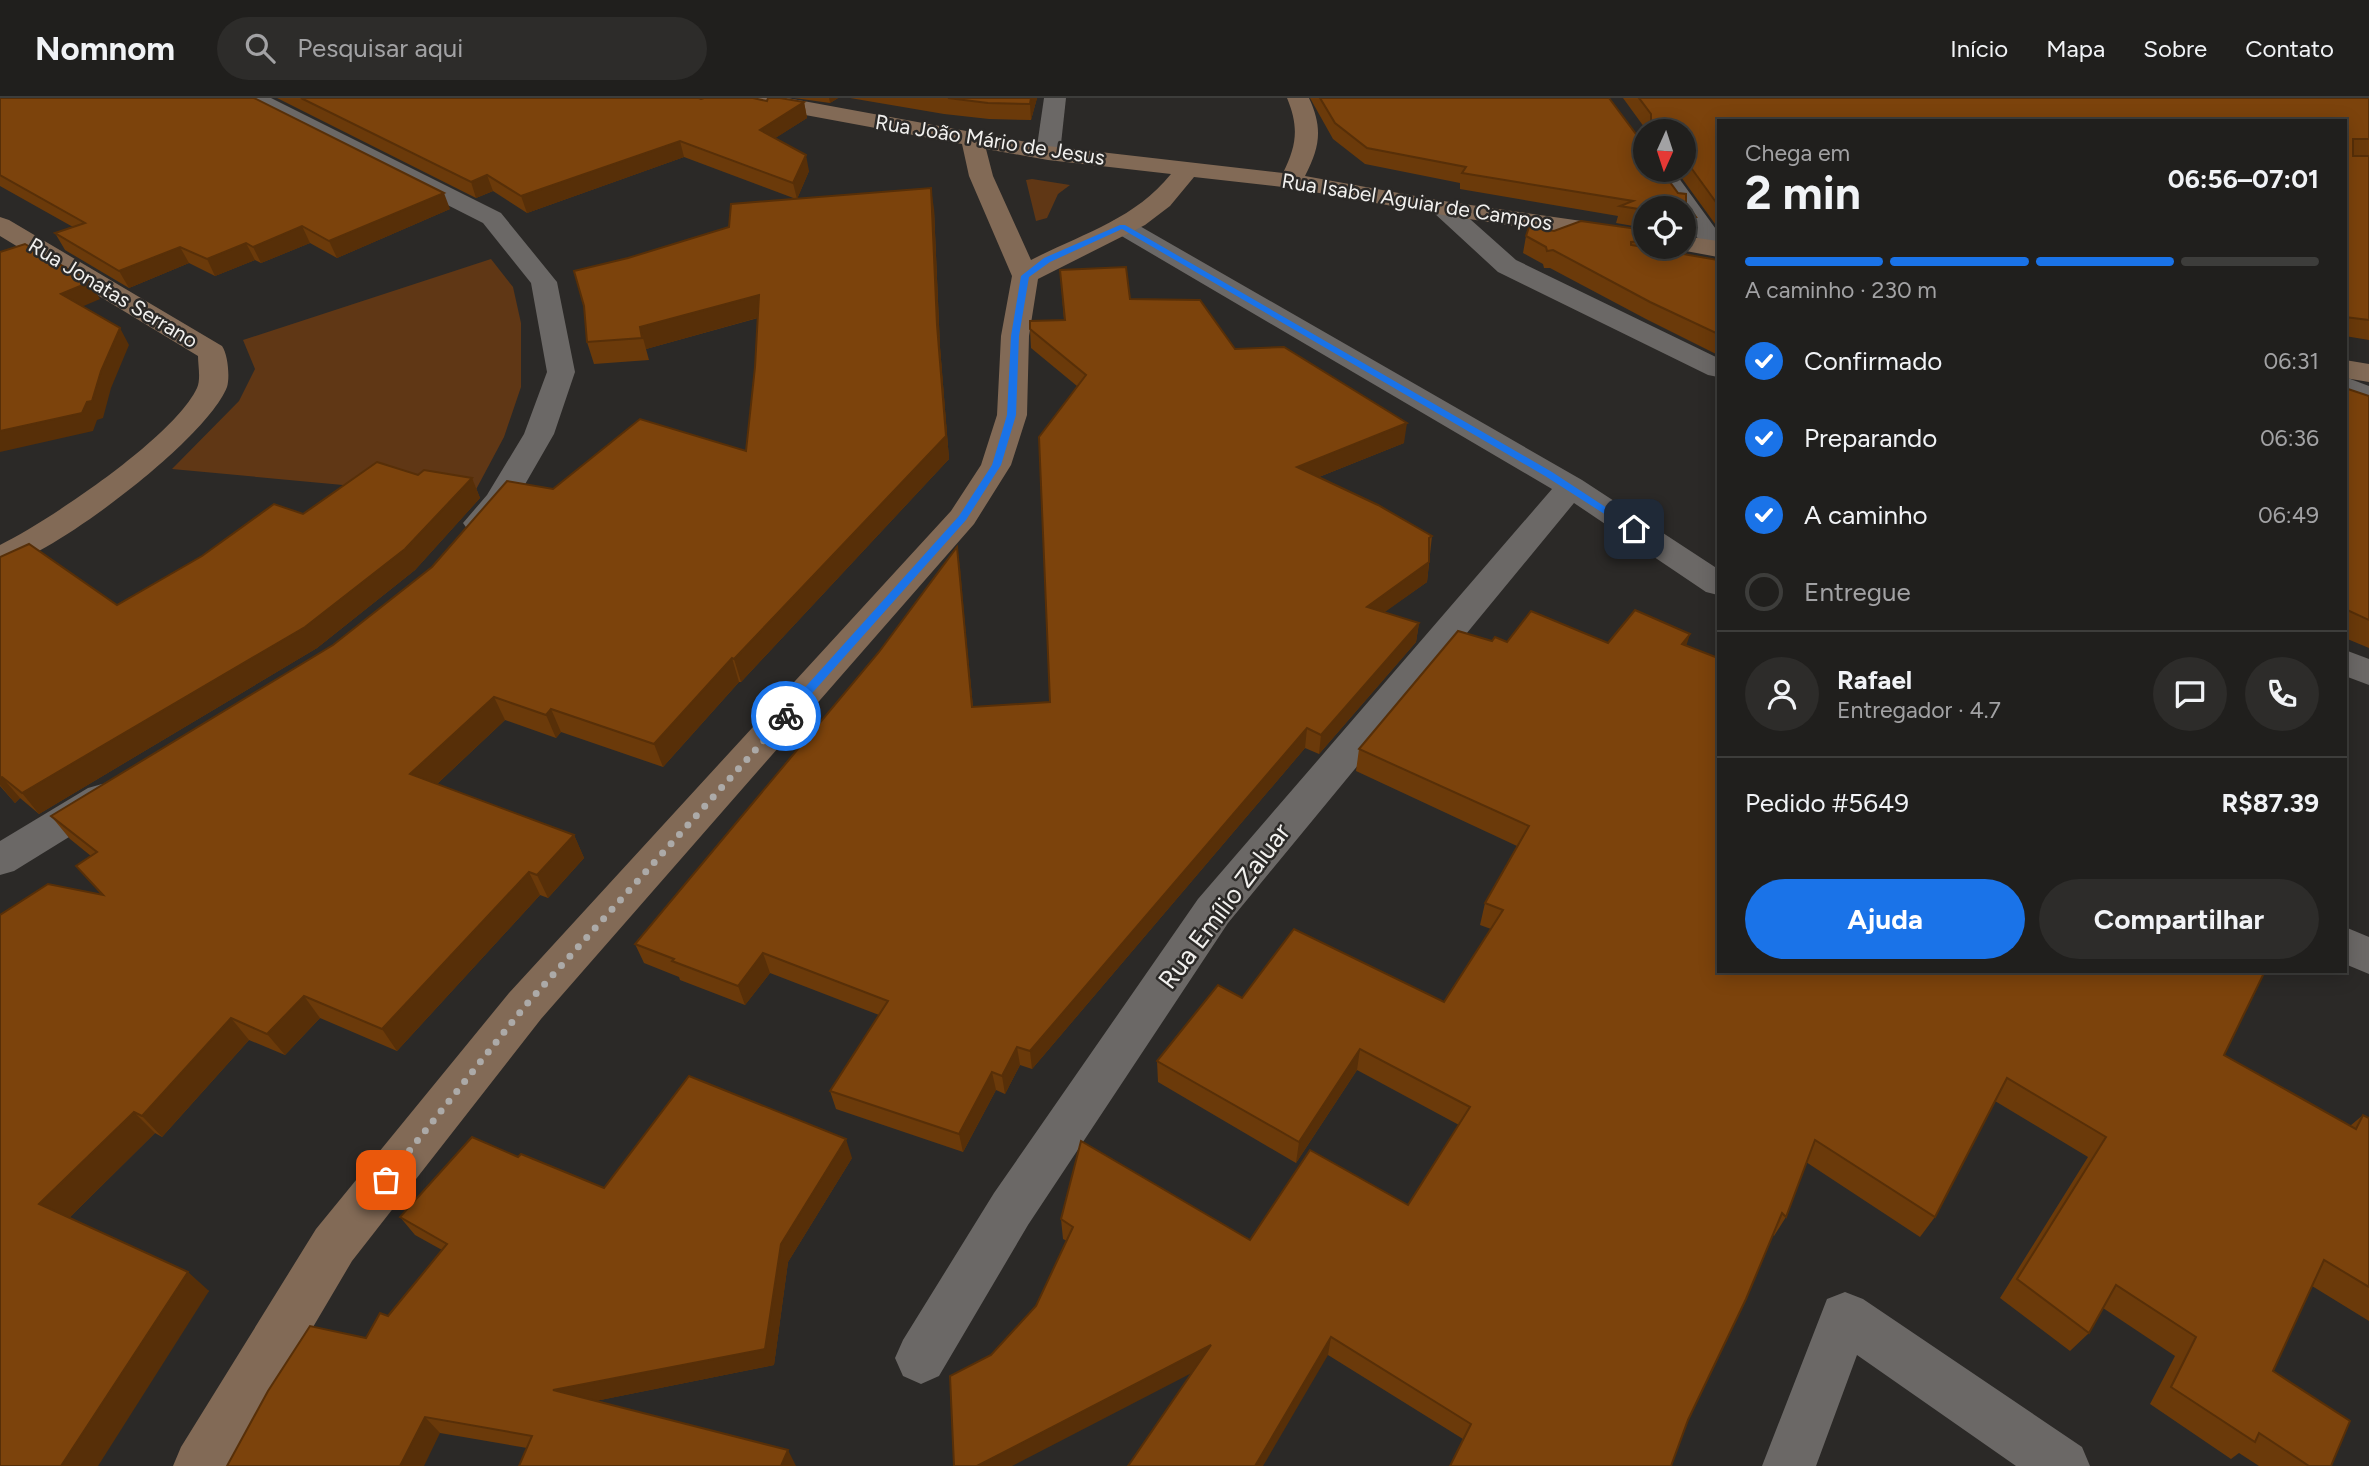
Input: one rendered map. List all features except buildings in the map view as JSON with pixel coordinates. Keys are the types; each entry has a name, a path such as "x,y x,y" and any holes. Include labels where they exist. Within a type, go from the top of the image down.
{"main road":[{"name":"Rua João Mário de Jesus","path":"751,98 973,141 1048,153 1188,169"},
{"path":"1291,181 1307,149 1309,121 1297,98"},
{"path":"200,1466 334,1245 525,1006 963,517 996,465 1012,415 1015,336 1025,276 981,176 973,141"},
{"path":"1025,276 1047,260 1153,209 1188,169"},
{"name":"Rua Isabel Aguiar de Campos","path":"1188,169 1291,181 1443,208 1633,236"},
{"name":"Rua Jonatas Serrano","path":"0,225 212,352 213,386 185,426 125,477 48,533 0,558"},
{"path":"1696,246 1717,249"},
{"path":"2347,369 2369,373"}],"street":[{"path":"254,98 492,218 544,282 561,373 539,434 500,500 464,540"},
{"path":"1048,153 1055,98"},
{"path":"1670,182 1717,248"},
{"path":"1443,208 1507,266 1717,369"},
{"path":"1122,226 1572,487 1717,583"},
{"path":"2347,387 2369,396"},
{"name":"Rua Emílio Zaluar","path":"920,1357 1011,1209 1213,911 1478,594 1572,487"},
{"path":"2347,663 2369,673"},
{"path":"0,860 130,780"},
{"path":"2347,945 2369,957"},
{"path":"1789,1466 1845,1317 2063,1466"}],"shaded area":[{"path":"1026,180 1070,185 1058,194 1047,218 1036,221"},
{"path":"491,259 513,287 521,323 521,387 504,437 472,497 172,469 239,401 255,369 243,340"}],"way so far":[{"path":"386,1180 525,1006 786,716"}],"route":[{"path":"786,716 963,517 996,465 1012,415 1015,336 1025,276 1047,260 1122,226 1572,487 1634,529"}]}
